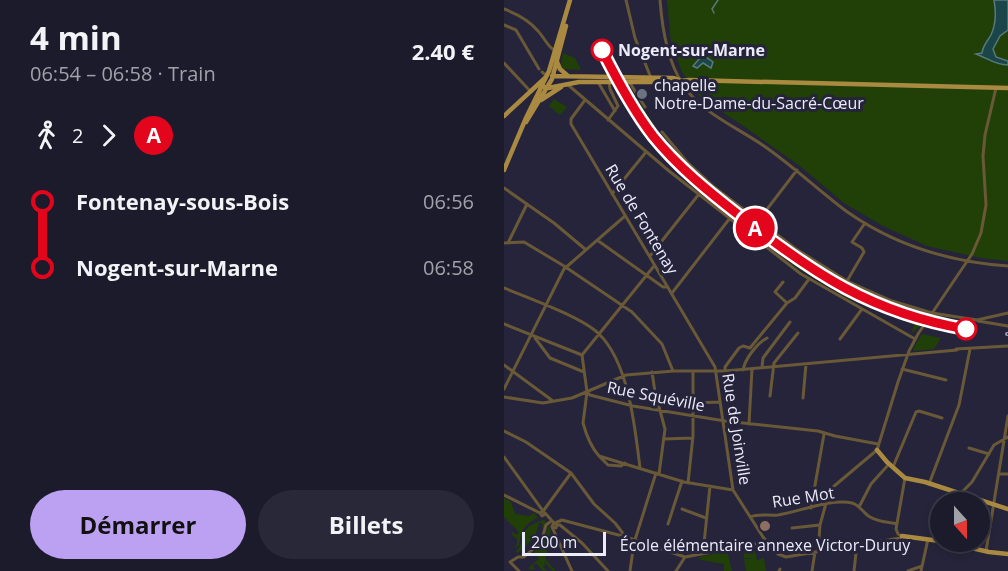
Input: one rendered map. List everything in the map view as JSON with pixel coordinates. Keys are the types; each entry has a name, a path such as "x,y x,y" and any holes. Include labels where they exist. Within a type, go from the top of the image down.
{"main road":[{"path":"504,170 523,127 548,88 557,62 557,50 571,0"},
{"path":"523,127 533,93 557,50"},
{"path":"557,62 560,69 568,76"},
{"path":"543,72 553,75 630,82 673,78 1008,88"},
{"path":"504,116 541,86 543,72"},
{"path":"541,86 548,88 626,76 652,80"},
{"path":"538,102 566,84"},
{"path":"878,447 891,466 905,478 954,492"},
{"path":"990,505 1008,509"},
{"path":"902,536 928,539"},
{"path":"990,552 1008,554"}],"street":[{"path":"626,0 635,39 652,80"},
{"path":"660,0 667,42 680,80 691,95 704,106 797,170 865,223 906,243 937,254 967,261 1008,266"},
{"path":"504,9 522,17 532,25 550,48 557,50"},
{"path":"504,25 516,30 543,72"},
{"path":"504,63 533,93"},
{"path":"626,76 645,107"},
{"path":"608,120 618,106 610,91 610,79"},
{"path":"598,81 615,111"},
{"path":"566,84 646,152 809,279 915,339"},
{"path":"812,571 825,504 833,487 878,447 907,355 924,324 977,243 983,227 986,206 984,142 996,88"},
{"name":"Rue de Fontenay","path":"585,100 571,119 571,124 706,351"},
{"path":"662,132 699,175 809,259 847,281 898,303 931,314 988,321 1008,326"},
{"path":"612,194 646,152"},
{"path":"758,221 797,170"},
{"path":"504,188 541,212 585,249"},
{"path":"650,257 699,194"},
{"path":"506,243 527,204"},
{"path":"504,389 565,267 626,216"},
{"path":"672,294 730,218"},
{"path":"847,281 864,252 852,242 865,223"},
{"path":"597,240 663,288 668,287"},
{"path":"506,243 524,242 622,305 639,319 662,344 673,371"},
{"path":"625,464 608,465 594,451 583,423 586,392 582,355 654,266"},
{"path":"725,371 725,367 739,349 743,346 750,348 809,279"},
{"path":"783,282 775,292 787,303"},
{"path":"504,288 574,318 599,333 624,375 631,405 639,468"},
{"path":"840,339 862,309"},
{"path":"988,321 1008,313"},
{"path":"762,368 763,358 790,322"},
{"path":"504,324 582,355"},
{"path":"770,396 773,367 798,333"},
{"path":"532,336 550,358 584,372"},
{"path":"743,370 746,360 762,340 767,338"},
{"path":"504,397 543,403 572,398 624,375 652,372 743,370 1008,346"},
{"path":"929,484 959,405 970,349"},
{"name":"Rue de Joinville","path":"706,351 716,371 733,490 766,540"},
{"path":"803,398 806,363"},
{"path":"504,365 553,401"},
{"path":"749,424 752,369"},
{"path":"902,369 946,380"},
{"path":"688,483 694,416 693,371"},
{"path":"630,571 635,540 657,474 664,439 652,372"},
{"name":"Rue Squéville","path":"586,392 631,405 723,421 818,431 878,447"},
{"path":"693,403 720,402"},
{"path":"897,524 870,517 859,507 870,485 891,466 916,412 942,418"},
{"path":"990,528 1008,416"},
{"path":"504,431 571,473 594,504 615,523 626,537"},
{"path":"811,508 824,434"},
{"path":"664,439 693,438"},
{"path":"962,492 972,482 994,445 1006,438"},
{"path":"969,448 988,454"},
{"path":"599,456 682,482 733,490"},
{"path":"504,457 542,513 554,525 572,571"},
{"path":"542,513 571,473"},
{"path":"999,474 1008,474"},
{"path":"554,525 562,520 626,537 686,557 753,545 766,540 778,554 784,556 889,541 902,536 897,531 897,524 905,478"},
{"path":"668,524 682,482"},
{"path":"703,553 711,486"},
{"path":"504,495 542,513"},
{"name":"Rue Mot","path":"750,517 776,515 845,502 859,507"},
{"path":"531,508 537,503"},
{"path":"682,509 706,518"},
{"path":"519,571 510,561 524,557 541,542 546,525 560,525 582,543 608,571"},
{"path":"792,528 820,525"},
{"path":"908,571 922,569 928,539"},
{"path":"854,571 856,544"},
{"path":"676,571 686,557"}],"green space":[{"path":"667,0 1008,0 1008,261 981,258 927,246 883,226 844,203 800,166 701,98 682,72 671,43"},
{"path":"563,53 575,58 581,70 563,69 561,63"},
{"path":"624,86 629,87 655,126 654,131 638,108"},
{"path":"554,99 567,107 560,115 549,106"},
{"path":"664,138 686,165 703,181 772,235 827,272 873,295 874,299 882,304 819,271 759,229 701,181 662,140"},
{"path":"684,172 738,218 826,280 890,311 924,322 911,334 915,322 850,297 849,299 796,267 690,184 691,182 682,175"},
{"path":"922,334 941,338 934,349 915,351 913,349"},
{"path":"504,498 511,502 515,514 529,516 533,513 538,517 524,528 519,545 514,549 517,539 511,534 513,532 516,535 519,532 504,517"},
{"path":"544,520 546,522 544,528 542,528 543,524 539,523 535,537 518,553 516,551 526,530"},
{"path":"548,526 551,531 545,559 556,571 544,562 543,567 547,571 543,571 536,563 533,566 535,569 531,570 528,568 539,559 534,552 544,542"},
{"path":"727,551 732,571 724,571 724,564 701,560 699,557"},
{"path":"755,551 757,560 764,558 766,571 746,571 744,559 754,558 744,558 744,553"}],"shaded area":[{"path":"994,0 1008,0 1008,30 1000,36 993,49 996,57 1008,61 1008,65 995,63 976,54 982,53 993,31"},
{"path":"702,48 703,55 713,62 711,68 703,63 697,68 693,66 700,58"}],"waterway":[{"path":"714,13 712,9 718,0"}],"railway":[{"path":"621,86 649,128 680,164 715,197 755,228 799,260 841,286 886,307 937,323"}],"train":[{"name":"A","path":"602,50 631,104 663,147 701,186 750,224 805,266 853,293 914,317 966,329"}],"place":[{"name":"Nogent-sur-Marne","path":"602,50"},
{"name":"chapelle Notre-Dame-du-Sacré-Cœur","path":"642,94"},
{"name":"École élémentaire annexe Victor-Duruy","path":"765,526"}]}
